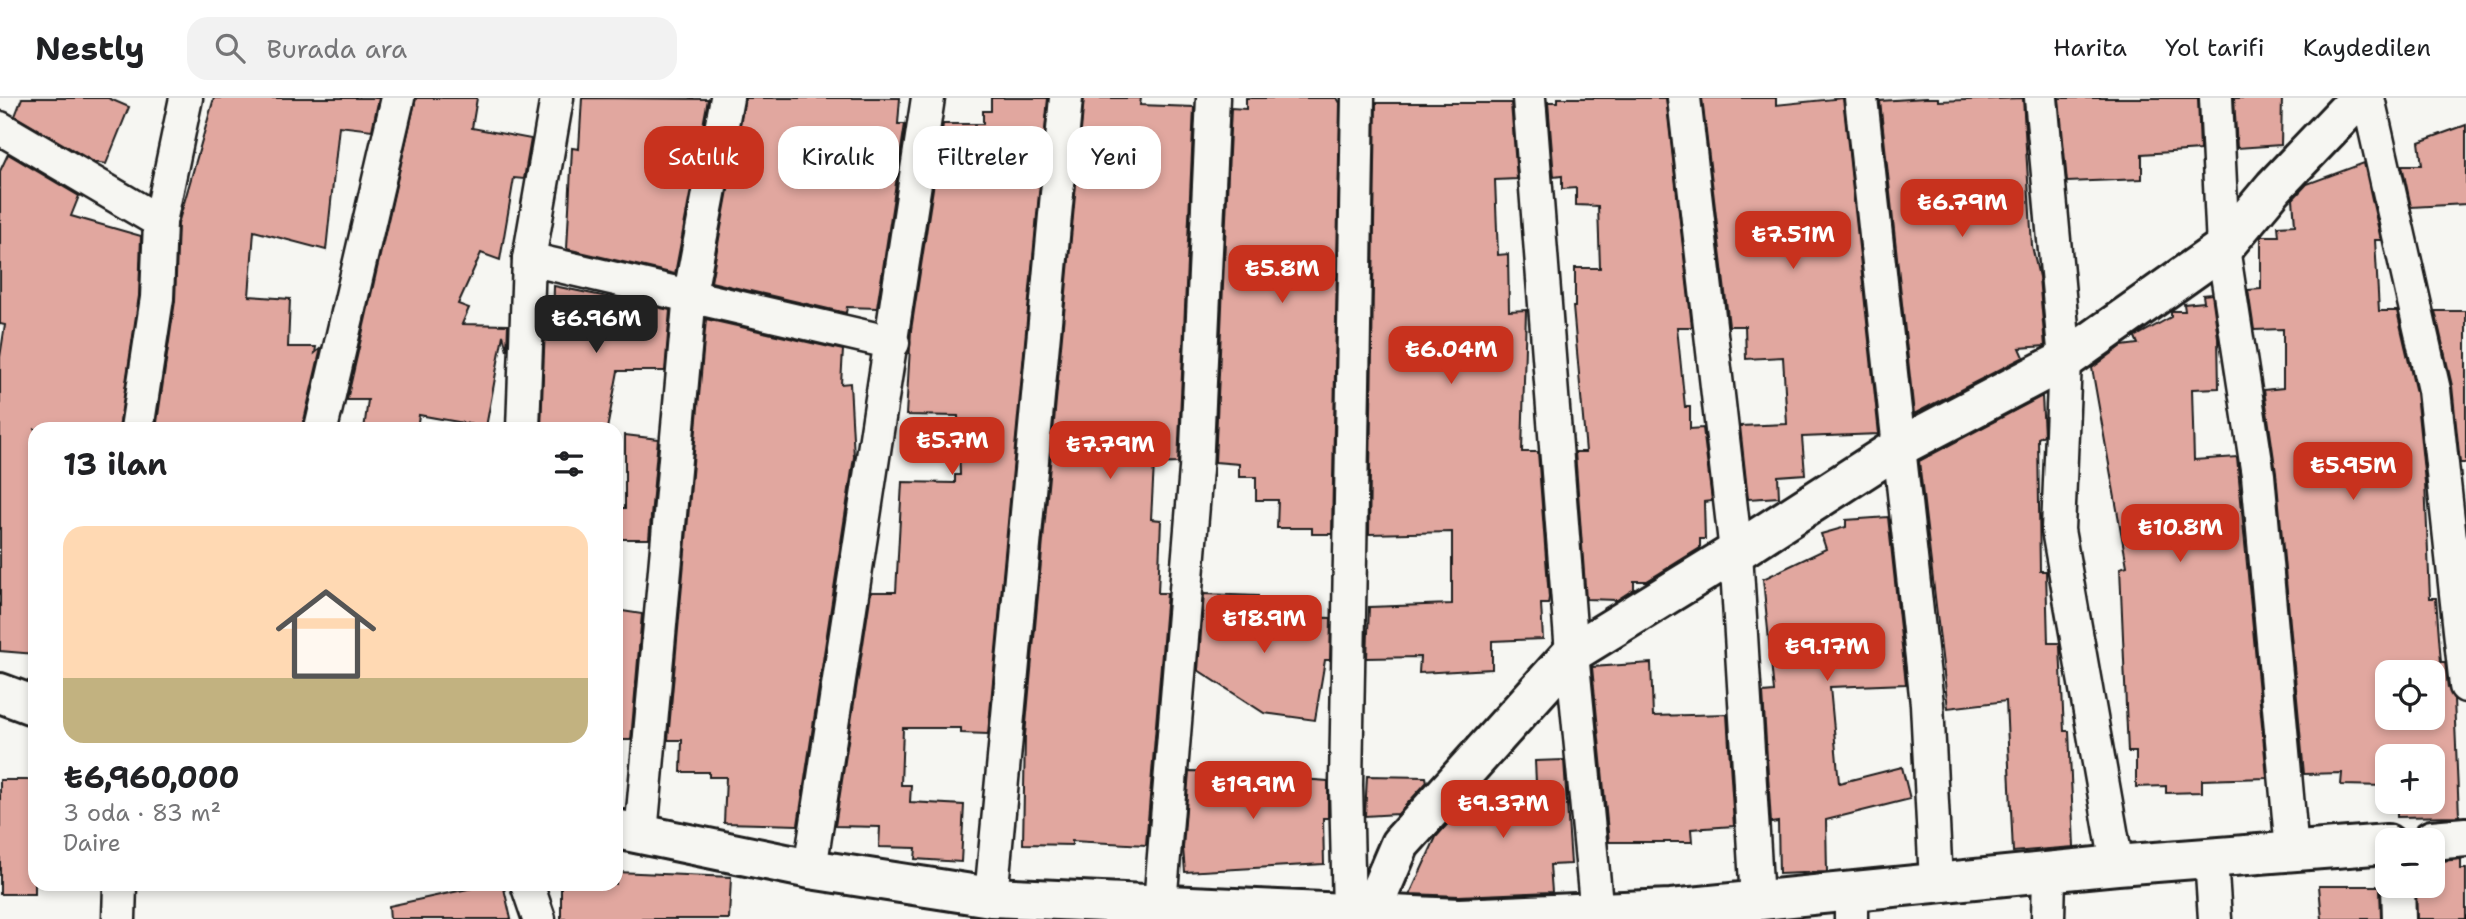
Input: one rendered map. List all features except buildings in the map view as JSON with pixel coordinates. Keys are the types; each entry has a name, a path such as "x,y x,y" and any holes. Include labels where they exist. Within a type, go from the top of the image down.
{"street":[{"path":"138,422 157,298 160,222 186,98"},
{"path":"323,422 398,98"},
{"path":"523,422 529,259 557,98"},
{"path":"727,98 690,295 628,831 810,869 991,897 1459,918 1671,914 1756,900 1851,905 1936,882 2375,845"},
{"path":"810,869 928,98"},
{"path":"991,897 1066,98"},
{"path":"1160,904 1196,469 1213,98"},
{"path":"1357,98 1346,785 1362,915"},
{"path":"1529,98 1572,653 1597,914"},
{"path":"1684,98 1736,552 1756,900"},
{"path":"1861,98 1927,704 1936,882"},
{"path":"2042,98 2064,360 2058,530 2118,866"},
{"path":"2216,98 2223,248 2258,475 2292,851"},
{"path":"1362,915 1400,844 1572,653 1899,447 2064,360 2223,248 2274,187 2359,98"},
{"path":"2368,98 2434,390 2466,686"},
{"path":"0,128 160,222"},
{"path":"529,259 892,343"},
{"path":"0,693 28,703"},
{"path":"2445,839 2466,837"},
{"path":"2211,858 2215,919"},
{"path":"2048,919 2049,873"},
{"path":"903,884 925,919"},
{"path":"119,919 120,891"},
{"path":"529,891 539,919"},
{"path":"2398,898 2399,919"}]}
